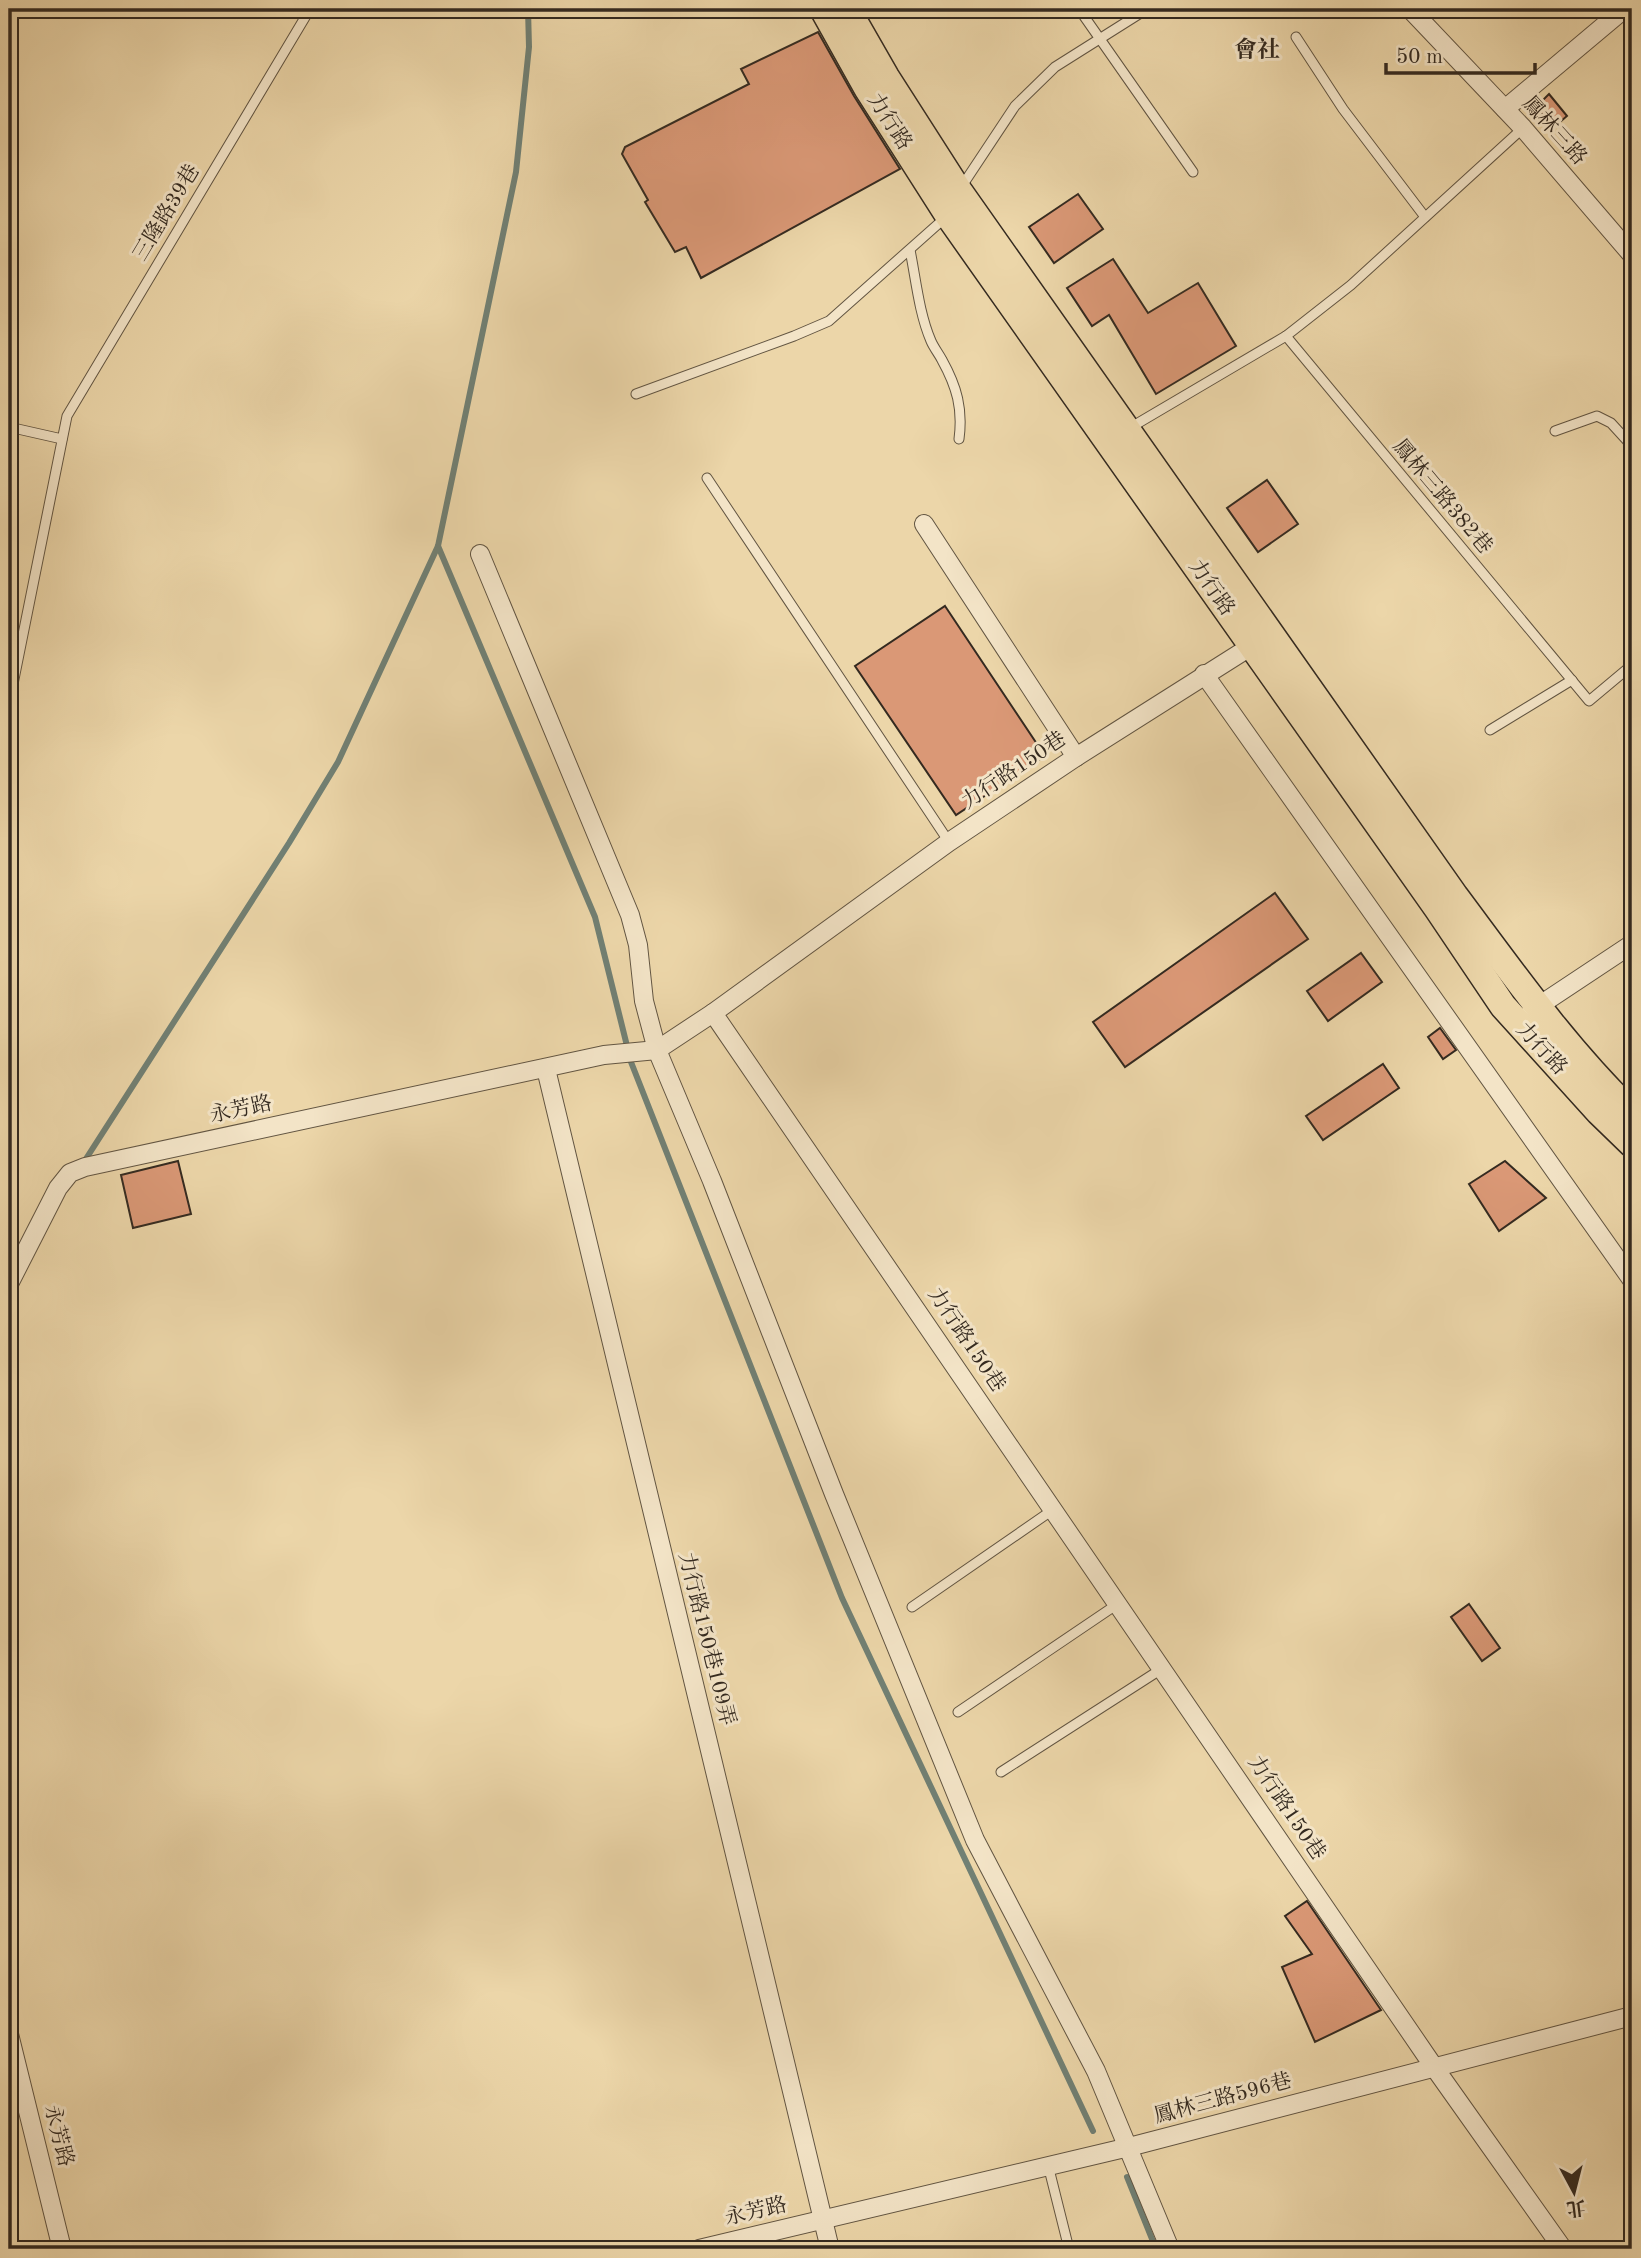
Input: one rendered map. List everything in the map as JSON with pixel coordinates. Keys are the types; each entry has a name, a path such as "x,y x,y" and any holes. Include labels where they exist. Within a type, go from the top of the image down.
{"main road":[{"name":"力行路","path":"822,9 867,88 948,215 1261,640 1455,896 1527,1014 1599,1112 1632,1144"},
{"name":"力行路","path":"848,9 886,77 959,191 1127,429 1261,640"},
{"name":"力行路","path":"1527,1014 1632,1113"}],"street":[{"name":"鳳林三路","path":"1410,9 1523,128 1632,255"},
{"path":"1505,109 1624,9"},
{"path":"924,524 1076,757"},
{"path":"480,554 630,915 638,944 644,1001 657,1050 712,1181 834,1494 975,1840 1096,2071 1170,2249"},
{"name":"力行路150巷","path":"1261,640 1204,674 949,842 713,1013 1434,2067 1563,2249"},
{"path":"1204,674 1632,1280"},
{"path":"1527,1014 1632,944"},
{"path":"545,1069 604,1055 657,1050 713,1013"},
{"name":"永芳路","path":"9,1284 58,1188 70,1173 85,1167 545,1069"},
{"name":"力行路150巷109弄","path":"545,1069 830,2249"},
{"name":"鳳林三路596巷","path":"823,2220 1129,2147 1632,2016"},
{"name":"永芳路","path":"9,2034 62,2249"},
{"name":"永芳路","path":"699,2249 823,2220"}],"lane":[{"name":"三隆路39巷","path":"9,704 67,416 310,9"},
{"path":"1079,9 1193,172"},
{"path":"636,394 794,337 830,321 948,215 959,191 1015,106 1055,67 1147,9"},
{"path":"1296,37 1343,109 1425,217"},
{"path":"1127,429 1286,336 1351,285 1523,128"},
{"path":"910,250 932,342 944,362 956,392 962,416 959,439"},
{"name":"鳳林三路382巷","path":"1286,336 1589,701 1632,665"},
{"path":"1555,431 1597,416 1611,423 1632,446"},
{"path":"9,427 62,439"},
{"path":"707,478 949,842"},
{"path":"1490,730 1572,680"},
{"path":"912,1607 1054,1509"},
{"path":"958,1712 1119,1603"},
{"path":"1001,1772 1163,1668"},
{"path":"1048,2165 1069,2249"}],"building":[{"path":"818,32 900,169 701,278 686,247 675,252 645,202 648,200 622,154 625,147 749,84 741,69"},
{"path":"1549,94 1567,116 1553,128 1536,107"},
{"path":"1078,194 1103,229 1054,263 1029,227"},
{"path":"1113,259 1148,313 1198,283 1236,346 1156,394 1109,315 1092,326 1067,288"},
{"path":"1267,480 1298,524 1258,552 1227,508"},
{"path":"945,606 1045,756 956,815 855,666"},
{"path":"1275,893 1308,939 1125,1067 1093,1022"},
{"path":"1361,953 1382,982 1328,1021 1307,991"},
{"path":"1440,1028 1456,1050 1443,1059 1428,1037"},
{"path":"1383,1064 1399,1088 1323,1140 1306,1116"},
{"path":"178,1161 191,1214 133,1228 121,1175"},
{"path":"1505,1161 1546,1198 1499,1231 1469,1184"},
{"path":"1469,1604 1500,1648 1482,1661 1451,1617"},
{"path":"1307,1901 1381,2010 1315,2042 1282,1967 1312,1954 1285,1916"}],"waterway":[{"path":"82,1165 338,762 438,546 516,172 529,47 528,9"},
{"path":"438,546 595,917 631,1062 842,1598 1093,2131"},
{"path":"1127,2177 1156,2249"}],"district":[{"name":"會社","path":"1257,50"}]}
